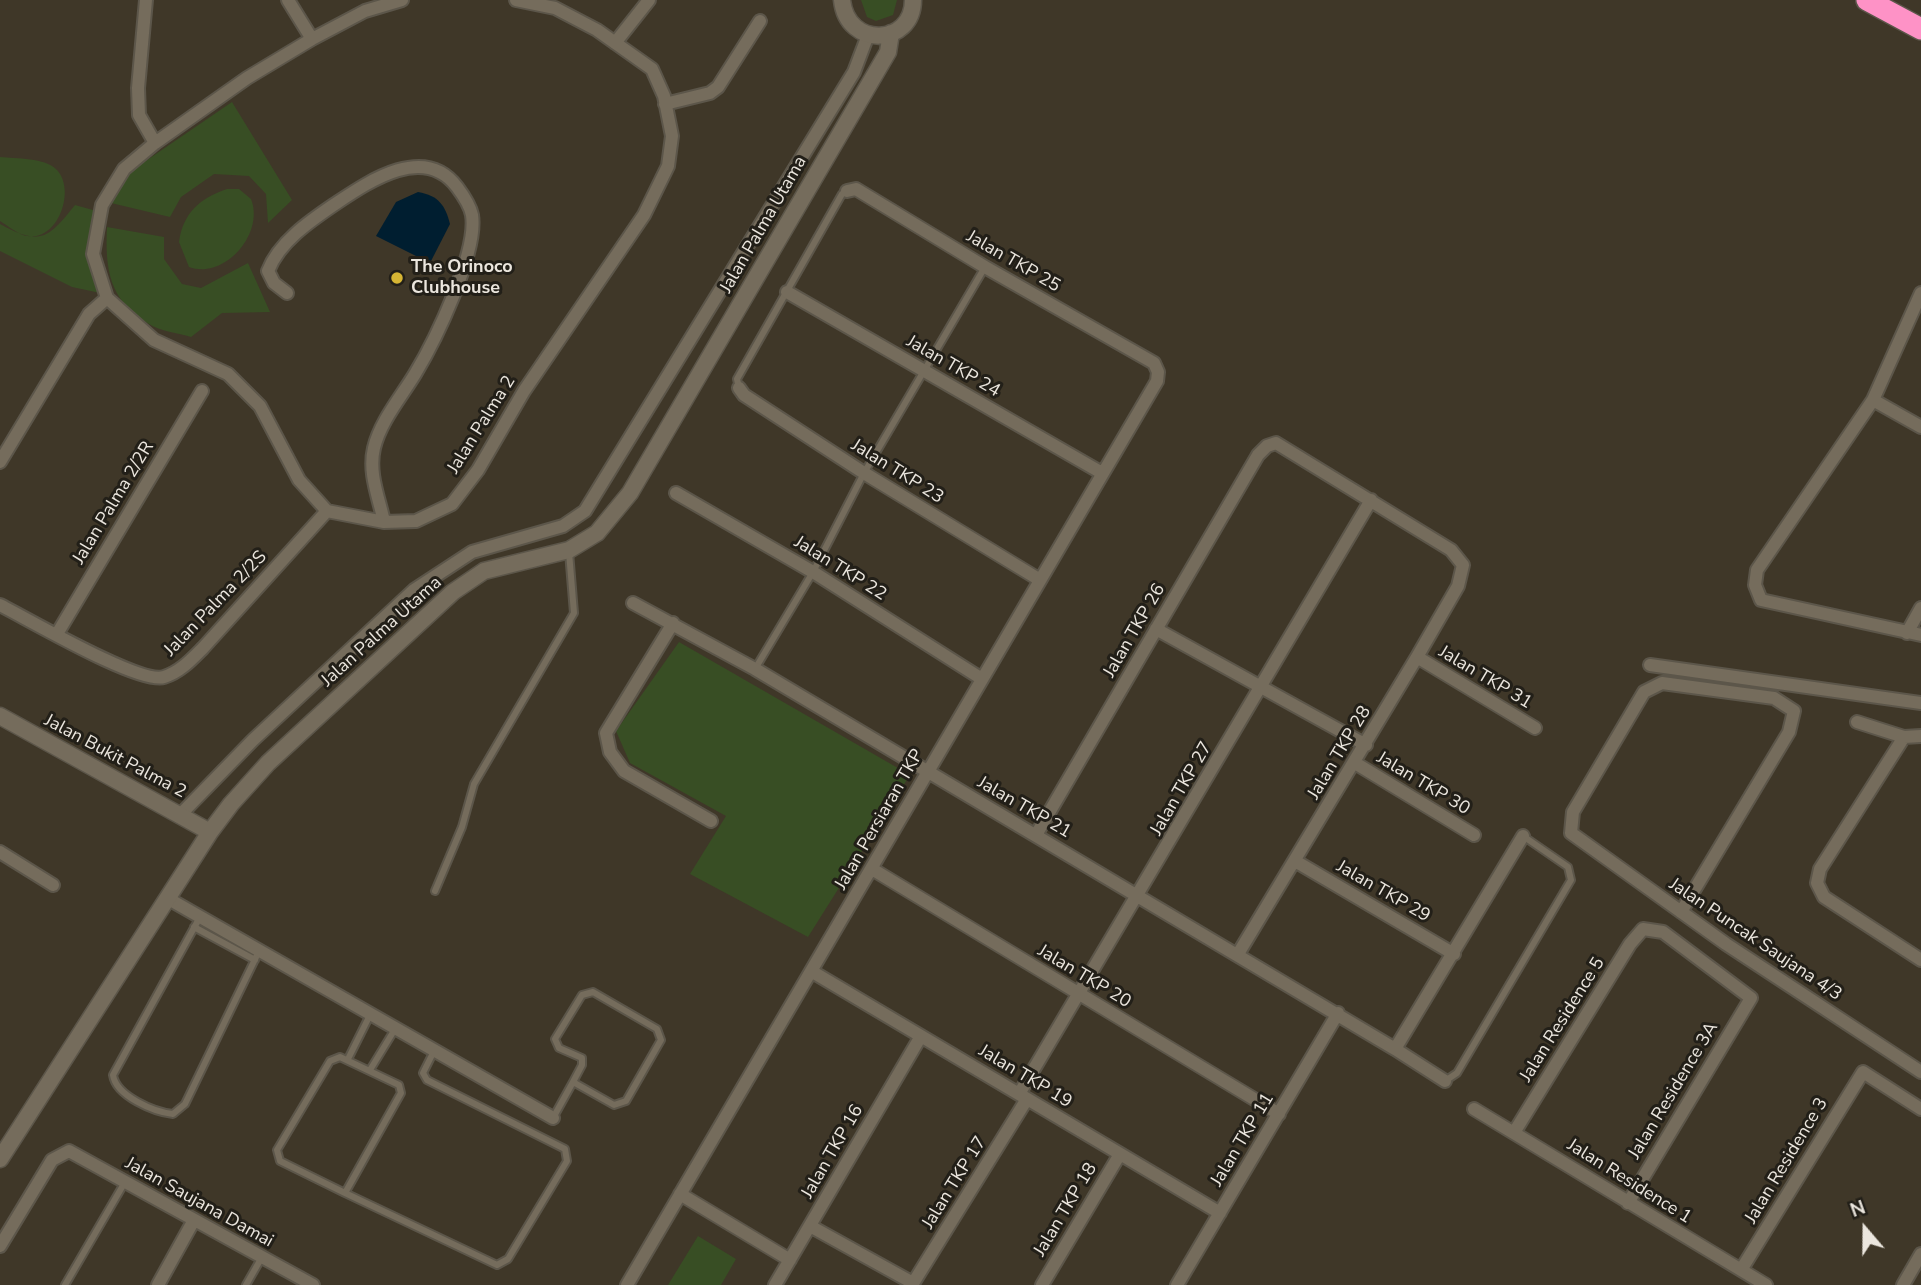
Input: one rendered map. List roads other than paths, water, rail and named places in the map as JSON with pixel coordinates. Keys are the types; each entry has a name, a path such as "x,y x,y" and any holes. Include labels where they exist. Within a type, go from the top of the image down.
{"highway":[{"path":"1867,0 1921,29"}],"street":[{"path":"146,0 138,88 139,116 155,143"},
{"path":"288,0 312,39"},
{"path":"327,511 299,480 260,406 215,367 153,340 107,298 93,254 102,205 124,169 155,143 247,78 312,39 365,11 402,0"},
{"name":"Jalan Palma 2","path":"327,511 384,522 416,522 452,504 478,470 524,391 644,215 668,166 672,136 666,104 652,69 615,43 555,8 516,0"},
{"path":"615,43 649,0"},
{"path":"841,0 849,23 868,35 891,33"},
{"name":"Jalan Palma Utama","path":"0,1159 210,832 268,763 453,592 484,572 569,550 597,533 630,493 888,52 891,33 909,18 913,0"},
{"path":"666,104 710,93 718,87 760,21"},
{"path":"181,814 253,740 414,590 472,552 563,526 585,511 853,72 868,35"},
{"path":"287,293 274,283 268,271 273,260 304,225 376,177 400,169 424,167 452,180 463,194 471,213 473,233 463,267 427,354 383,425 374,448 372,472 384,522"},
{"name":"Jalan TKP 25","path":"847,191 856,188 985,267 1154,363 1158,372"},
{"name":"Jalan TKP 24","path":"787,292 1102,473"},
{"path":"1921,293 1872,400 1757,570 1755,585 1761,600 1921,635"},
{"path":"0,463 89,314 107,298"},
{"name":"Jalan Persiaran TKP","path":"627,1285 1157,381 1158,372"},
{"name":"Jalan TKP 23","path":"739,388 744,395 864,473 1040,580"},
{"name":"Jalan Palma 2/2R","path":"57,634 201,391"},
{"path":"1872,400 1921,426"},
{"name":"Jalan TKP 26","path":"1036,835 1258,455 1267,446 1276,443 1371,500"},
{"name":"Jalan TKP 22","path":"677,493 813,572 982,679"},
{"name":"Jalan TKP 28","path":"1238,954 1366,745 1458,586 1463,565 1451,550 1371,500"},
{"name":"Jalan TKP 27","path":"1023,1096 1078,994 1139,896 1371,500"},
{"name":"Jalan Palma 2/2S","path":"0,605 133,673 161,679 183,668 203,648 327,511"},
{"name":"Jalan TKP 21","path":"633,603 755,669 1338,1013 1445,1081"},
{"path":"1907,633 1921,608"},
{"path":"673,623 606,733 610,752 624,771 712,821"},
{"path":"1156,629 1366,745"},
{"name":"Jalan TKP 31","path":"1417,657 1535,728"},
{"path":"1650,665 1921,703"},
{"name":"Jalan Puncak Saujana 4/3","path":"1681,912 1789,732 1794,710 1774,698 1662,683 1644,692 1573,812 1571,833 1681,912 1921,1072"},
{"name":"Jalan Bukit Palma 2","path":"0,716 210,832"},
{"path":"1857,722 1904,737 1921,736"},
{"path":"1904,737 1820,869 1817,883 1824,897 1921,960"},
{"name":"Jalan TKP 30","path":"1355,763 1474,835"},
{"path":"1395,1049 1523,836"},
{"path":"0,852 52,885"},
{"name":"Jalan TKP 29","path":"1295,861 1454,954"},
{"name":"Jalan TKP 20","path":"872,869 1279,1114"},
{"path":"167,898 197,922 553,1118"},
{"name":"Jalan Residence 5","path":"1515,1131 1630,944 1643,929 1662,932 1751,998"},
{"name":"Jalan TKP 19","path":"811,971 1220,1213"},
{"name":"Jalan Residence 3A","path":"1628,1203 1751,998"},
{"name":"Jalan TKP 11","path":"1177,1285 1338,1013"},
{"name":"Jalan TKP 16","path":"775,1285 921,1036"},
{"name":"Jalan Residence 3","path":"1741,1270 1863,1072 1921,1109"},
{"name":"Jalan TKP 17","path":"913,1284 1023,1096"},
{"name":"Jalan Residence 1","path":"1475,1109 1766,1285"},
{"name":"Jalan Saujana Damai","path":"0,1246 52,1160 69,1151 313,1285"},
{"name":"Jalan TKP 18","path":"1042,1285 1120,1154"},
{"path":"680,1194 790,1260"},
{"path":"158,1285 194,1220"},
{"path":"810,1226 913,1284"},
{"path":"1903,1285 1921,1254"}],"lane":[{"path":"739,388 737,379 842,194 847,191"},
{"path":"755,669 813,572 864,473 985,267"},
{"path":"435,891 461,827 474,784 574,614 569,550"},
{"path":"1445,1081 1457,1073 1571,880 1568,867 1523,836"},
{"path":"197,922 113,1075 118,1088 133,1099 173,1114 185,1104 257,956"},
{"path":"553,1118 582,1065 582,1058 559,1048 555,1039 582,995 593,992 657,1029 661,1040 626,1101 614,1105 573,1082"},
{"path":"348,1059 370,1015"},
{"path":"370,1070 395,1029"},
{"path":"345,1193 401,1093 399,1085 340,1057 330,1061 277,1150 280,1161 345,1193 498,1265 508,1259 567,1161 565,1149 492,1110 427,1080 424,1073 434,1051"},
{"path":"65,1285 125,1182"},
{"path":"246,1285 262,1257"}],"water":[{"path":"418,192 440,202 450,224 430,263 376,236 396,202"}],"place":[{"name":"The Orinoco Clubhouse","path":"397,278"}]}
